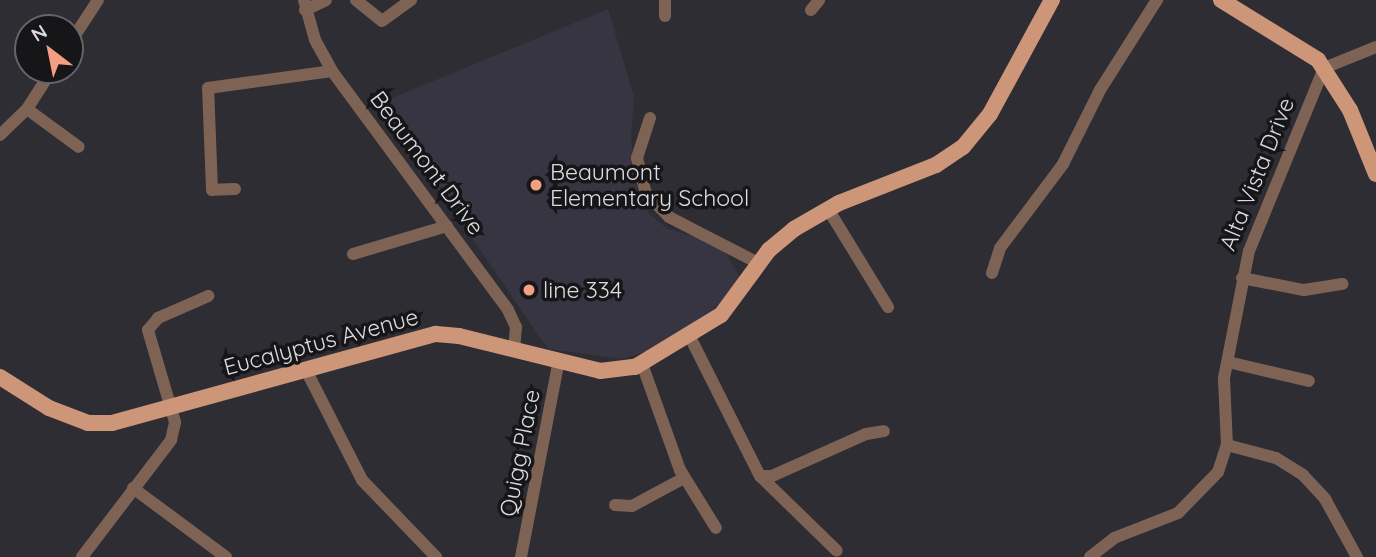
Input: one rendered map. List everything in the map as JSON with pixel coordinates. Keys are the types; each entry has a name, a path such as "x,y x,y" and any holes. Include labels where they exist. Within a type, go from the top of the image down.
{"main road":[{"name":"Eucalyptus Avenue","path":"0,377 49,408 88,423 128,421 305,368 436,334 600,371 642,364 690,337 721,315 788,233 828,209 924,171 963,147 990,114 1052,0"},
{"path":"1221,0 1312,54 1350,110 1376,174"}],"street":[{"path":"84,22 98,0"},
{"path":"304,5 326,0"},
{"path":"356,0 382,21 411,0"},
{"path":"665,0 665,16"},
{"path":"992,273 1000,248 1063,164 1100,90 1157,0"},
{"name":"Beaumont Drive","path":"304,5 315,40 332,71 508,310 516,327 514,350"},
{"path":"1324,68 1376,47"},
{"name":"Alta Vista Drive","path":"1090,557 1114,538 1166,520 1196,499 1218,472 1227,445 1223,390 1242,278 1254,238 1324,68"},
{"path":"235,189 212,191 208,88 332,71"},
{"path":"0,135 27,109 43,84"},
{"path":"27,109 79,147"},
{"path":"650,118 636,158 646,193 669,218 760,264"},
{"path":"828,209 888,307"},
{"path":"354,254 447,226"},
{"path":"1242,278 1304,290 1343,284"},
{"path":"82,557 171,440 175,422 148,330 158,318 208,296"},
{"path":"690,337 760,476 837,551"},
{"name":"Quigg Place","path":"521,555 559,360"},
{"path":"1228,362 1309,381"},
{"path":"642,364 684,478 716,528"},
{"path":"305,368 349,460 391,511 436,557"},
{"path":"760,476 772,476 866,434 884,431"},
{"path":"1227,445 1269,455 1303,475 1325,499 1357,557"},
{"path":"615,505 632,506 684,478"},
{"path":"133,488 226,557"}],"shaded area":[{"name":"Beaumont Elementary School","path":"608,9 634,97 631,137 638,193 649,214 668,229 721,244 741,280 711,312 657,348 622,359 549,349 380,103"}],"place":[{"name":"Beaumont Elementary School","path":"536,185"},
{"name":"line 334","path":"529,290"}]}
